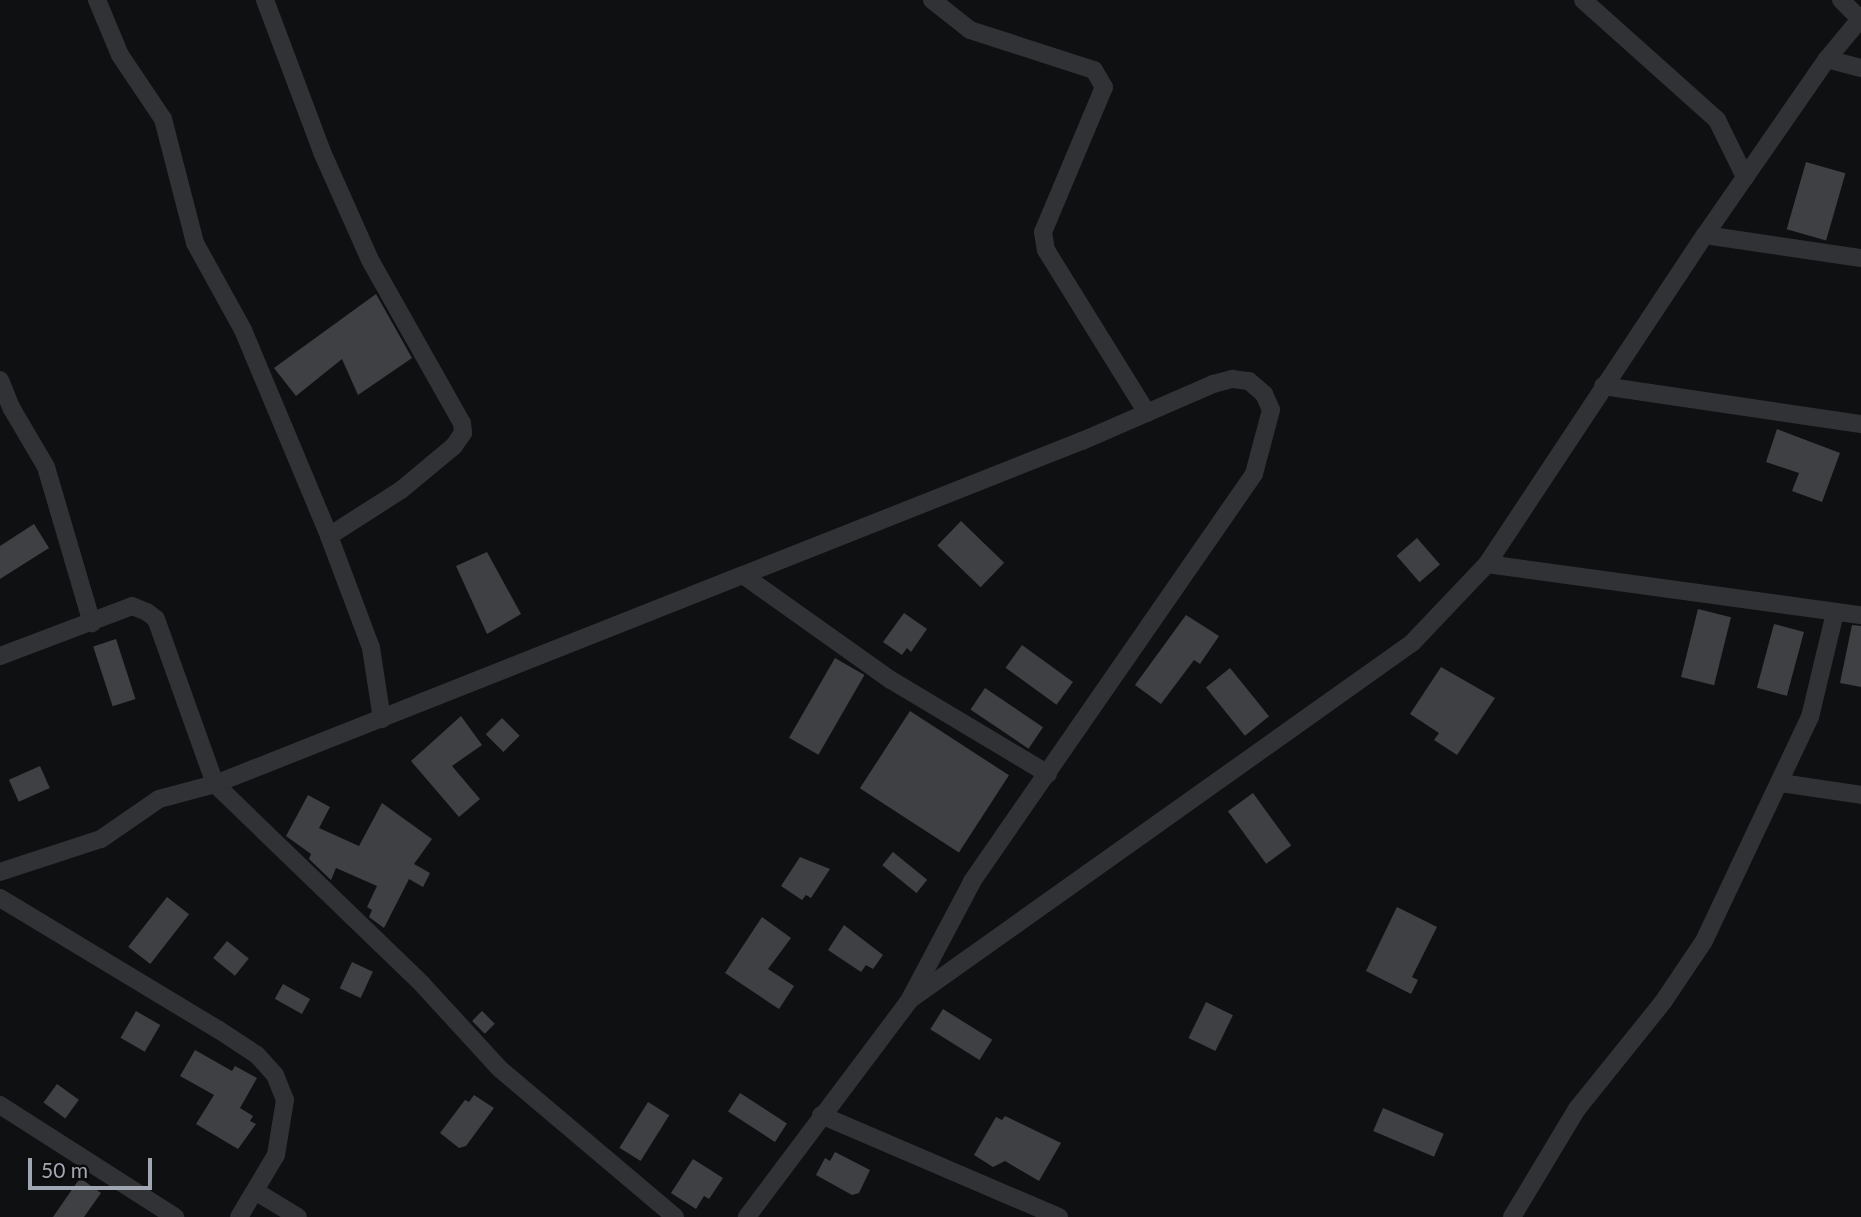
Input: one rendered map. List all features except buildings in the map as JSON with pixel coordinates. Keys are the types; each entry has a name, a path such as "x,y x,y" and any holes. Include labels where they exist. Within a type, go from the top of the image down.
{"street":[{"path":"97,0 120,55 163,119 195,243 243,330 329,536 371,648 382,719"},
{"path":"265,0 322,152 370,260 462,423 463,433 454,446 401,490 329,536"},
{"path":"932,0 970,30 1094,70 1104,87 1043,232 1045,250 1147,413"},
{"path":"1583,0 1717,120 1745,177"},
{"path":"909,1001 1412,643 1487,564 1705,234 1827,59 1861,18 1841,0"},
{"path":"1827,59 1861,68"},
{"path":"1705,234 1861,258"},
{"path":"0,872 102,839 159,799 215,784 382,719 1232,379 1249,381 1264,394 1271,410 1254,474 972,882 909,1001 747,1217"},
{"path":"0,380 12,409 47,467 92,623"},
{"path":"1603,386 1861,424"},
{"path":"1487,564 1861,615"},
{"path":"743,575 891,680 1048,774"},
{"path":"0,656 132,607 156,619 215,784 422,984 500,1069 675,1217"},
{"path":"1512,1217 1577,1109 1664,1002 1704,941 1810,717 1835,613"},
{"path":"1781,783 1861,795"},
{"path":"0,898 219,1030 257,1055 275,1075 285,1100 285,1119 276,1155 239,1217"},
{"path":"0,1105 175,1217"},
{"path":"821,1115 1059,1217"},
{"path":"255,1191 298,1217"}]}
